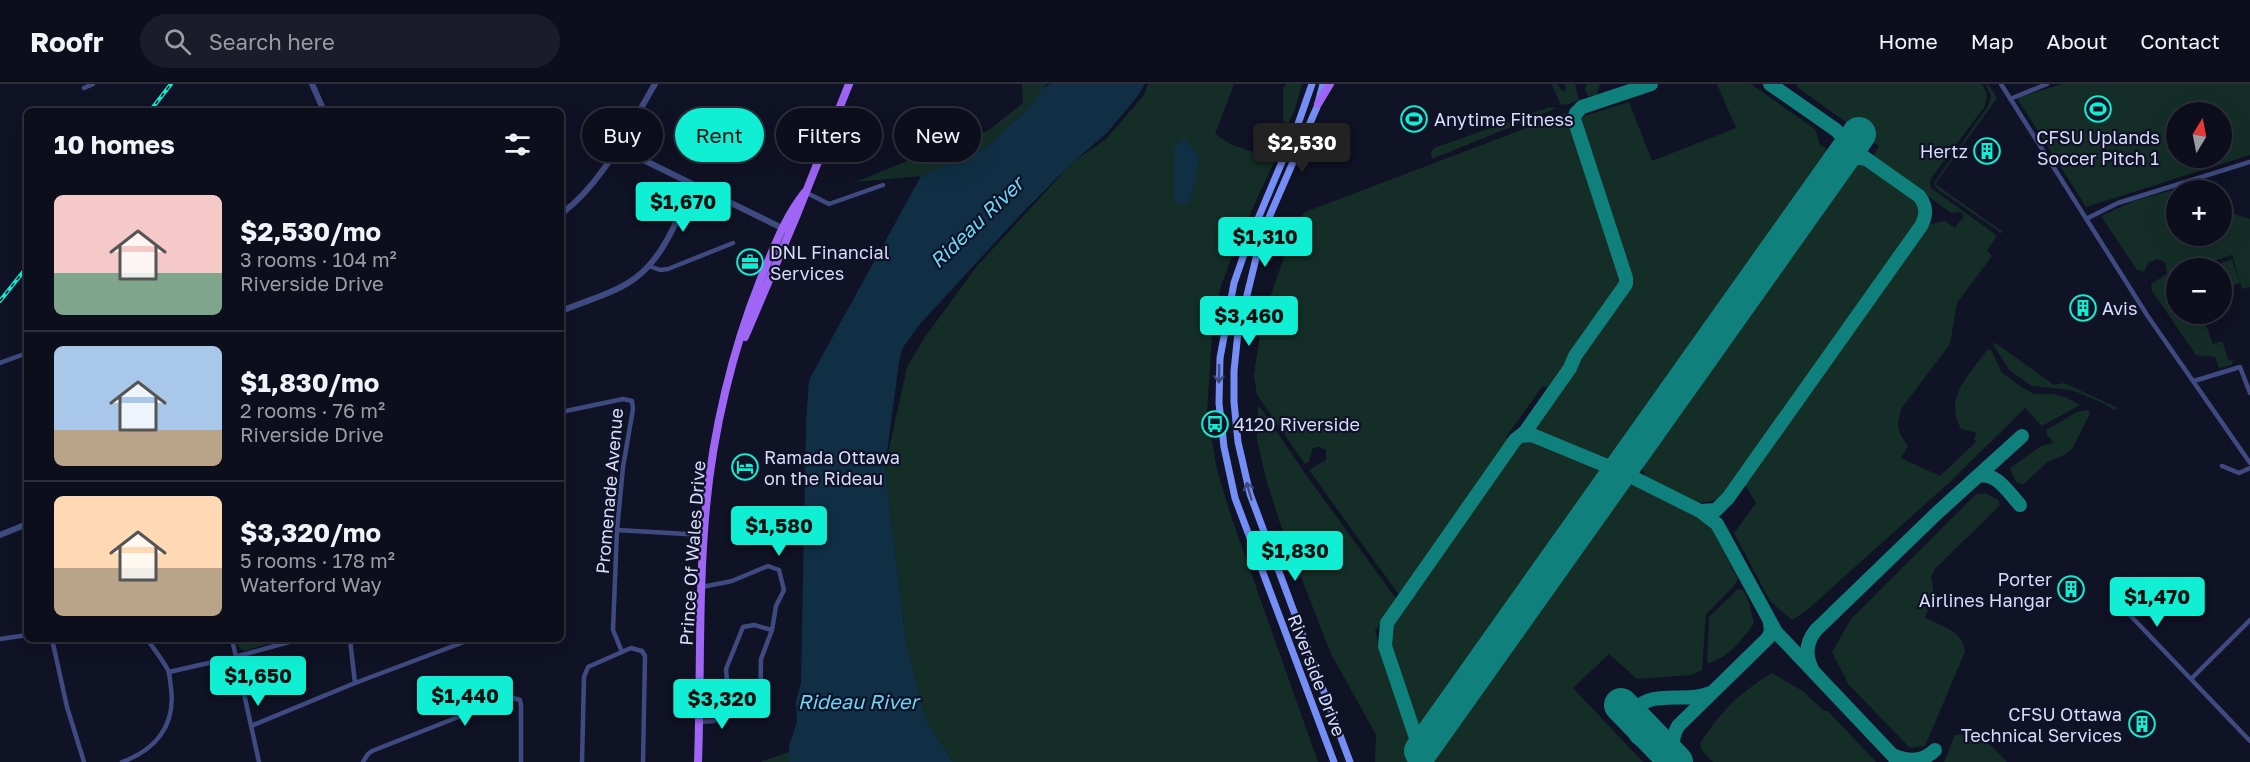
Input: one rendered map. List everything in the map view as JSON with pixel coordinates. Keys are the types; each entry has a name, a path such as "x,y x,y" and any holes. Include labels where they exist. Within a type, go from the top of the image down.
{"main road":[{"name":"Prince Of Wales Drive","path":"698,762 702,587 713,452 739,348 786,230 805,192 851,84"},
{"name":"Riverside Drive","path":"1312,84 1294,134 1249,240 1231,293 1220,358 1221,423 1226,459 1240,512 1334,762"},
{"name":"Riverside Drive","path":"1323,84 1318,104 1265,226 1245,297 1235,358 1235,413 1242,462 1255,510 1350,762"},
{"path":"1318,104 1330,84"},
{"path":"1294,134 1304,138"}],"street":[{"path":"84,88 93,84"},
{"path":"312,84 323,108"},
{"path":"641,108 655,84"},
{"path":"2001,84 2147,315 2250,465 2238,473 2222,466"},
{"path":"2010,99 2047,84"},
{"path":"564,211 586,192 607,162"},
{"path":"647,162 786,230"},
{"path":"2086,219 2118,202 2250,162"},
{"path":"805,192 829,204 883,185"},
{"path":"564,310 617,288 649,266 668,237 694,186"},
{"path":"649,266 660,270 668,269 733,243"},
{"path":"0,363 24,354"},
{"path":"2194,381 2240,367 2250,393"},
{"name":"Promenade Avenue","path":"564,411 623,399 632,401 633,409 623,467 617,530 613,630 622,652"},
{"path":"0,535 24,525"},
{"path":"617,530 705,535"},
{"path":"702,587 732,581 763,567 776,568 784,590 774,611 772,630 760,659 760,713 729,706"},
{"path":"2126,611 2250,741"},
{"path":"2191,679 2250,620"},
{"path":"699,722 714,721 729,706 726,669 742,628 751,624 772,630"},
{"path":"0,639 24,635"},
{"path":"53,642 67,707 84,762"},
{"path":"122,762 140,755 162,734 170,715 172,696 168,672 149,642"},
{"path":"232,642 259,762"},
{"path":"168,672 289,642"},
{"path":"350,642 355,683"},
{"path":"251,726 463,642"},
{"path":"582,762 584,677 588,667 630,648 642,651 645,656 643,762"},
{"path":"363,762 372,751 509,697 520,700 522,706 521,762"}],"green space":[{"path":"1022,84 1047,84 1029,108 981,149 981,134 1023,103"},
{"path":"1148,84 1234,84 1215,134 1230,144 1275,160 1237,242 1220,289 1212,336 1207,411 1217,470 1231,516 1318,762 953,762 926,720 906,642 885,467 907,367 925,337 977,266 1073,162 1106,139 1144,95"},
{"path":"1286,84 1302,84 1288,124 1283,120 1283,88"},
{"path":"1552,84 1557,84 1562,91 1566,90 1565,84 1575,84 1579,100 1566,105 1560,104"},
{"path":"1587,84 1600,84 1597,95 1588,96 1585,89"},
{"path":"1717,84 1751,84 1815,129 1820,145 1826,148 1829,163 1616,460 1605,460 1535,432 1534,426 1632,284 1578,125 1581,117 1629,102 1652,161 1736,128"},
{"path":"1797,84 1982,84 1987,94 1985,106 1930,182 1931,188 1995,234 1996,237 1987,251 1992,256 1957,303 1950,344 1901,409 1898,424 1900,434 1908,446 1901,458 1940,476 1977,441 1974,440 1976,433 1961,429 1955,407 1961,386 1988,349 1992,351 2002,373 2023,388 2034,394 2054,394 2065,397 2080,405 2042,426 2025,408 1951,481 1806,611 1792,620 1770,601 1734,533 1756,503 1745,485 1930,224 1945,221 1955,228 1964,216 1960,212 1951,213 1873,156 1879,146 1797,87"},
{"path":"1986,84 1997,98 1935,184 2003,232 2001,233 1936,188 1934,183 1988,106 1991,96"},
{"path":"2062,84 2250,84 2250,155 2232,161 2232,102 2166,102 2166,168 2209,168 2086,207 2017,98"},
{"path":"1550,107 1557,108 1432,159 1431,152 1434,148"},
{"path":"1566,113 1621,274 1620,285 1548,387 1542,387 1506,437 1509,443 1399,595 1309,470 1326,460 1326,450 1319,447 1313,448 1309,461 1305,464 1257,395 1254,375 1262,320 1296,223 1305,212"},
{"path":"905,162 952,162 921,176 855,182"},
{"path":"1864,164 1918,202 1920,218 1719,500 1698,503 1645,477 1640,460 1847,167"},
{"path":"2166,192 2166,246 2232,246 2232,213 2250,219 2250,287 2242,289 2232,255 2223,258 2166,258 2166,265 2164,261 2156,259 2148,263 2144,272 2137,270 2101,216 2134,201"},
{"path":"2232,259 2240,283 2232,286"},
{"path":"2166,275 2166,311 2152,291 2151,284"},
{"path":"2175,324 2206,324 2213,344 2222,341 2229,361 2233,359 2232,365 2219,368 2215,357 2196,355"},
{"path":"1992,343 1997,344 2054,385 2064,383 2118,408 2114,410 2072,390 2032,386 2010,371"},
{"path":"1258,407 1261,408 1304,472 1397,600 1375,631 1414,747 1429,757 1620,487 1640,485 1696,514 1712,529 1738,579 1706,614 1702,670 1692,675 1637,679 1609,654 1573,688 1643,762 1375,762 1376,735 1331,654 1280,523 1266,479 1257,439"},
{"path":"2088,410 2090,413 2072,449 2046,463 2023,485 2016,482 2010,468 2041,446 2054,443 2046,430 2077,412"},
{"path":"1528,439 1600,468 1607,474 1425,731 1416,728 1389,646 1392,622 1512,452"},
{"path":"1986,493 1998,500 2000,505 1935,569 1931,577 1934,594 1925,618 1956,634 1965,652 1925,746 1910,748 1849,685 1832,652 1851,619 1976,494"},
{"path":"1738,589 1743,590 1749,602 1754,623 1729,653 1709,663 1707,661 1709,617"},
{"path":"237,642 275,642 244,651"},
{"path":"1772,673 1804,692 1824,711 1828,711 1876,762 1713,762 1701,749 1700,743 1732,703"},
{"path":"1978,732 2007,762 1944,762 1955,735"},
{"path":"789,752 789,762 760,762"}],"water":[{"name":"Rideau River","path":"1050,84 1145,84 1107,133 1073,162 1024,211 920,324 902,349 885,467 906,642 926,720 953,762 789,762 789,746 797,722 796,701 801,683 806,422 809,380 921,176 952,162 981,162 981,149 1029,108 1042,89"},
{"path":"1185,138 1199,157 1195,183 1188,204 1174,203 1174,147"}],"waterway":[{"path":"1038,84 1042,89"}],"taxiway":[{"path":"1452,705 1428,737 1420,738 1415,735 1385,646 1387,623 1515,440 1525,432 1626,284 1626,278 1574,119 1582,107 1651,84"},
{"path":"1700,511 1716,510 1728,498 1921,226 1925,214 1924,203 1919,196 1858,153 1836,130 1770,84"},
{"path":"1810,206 1839,166 1847,160 1866,159"},
{"path":"1650,431 1663,413"},
{"path":"1520,436 1532,435 1607,466 1617,467 1624,463 1653,422"},
{"path":"1812,669 1808,659 1808,649 1810,639 1816,630 1937,513 2022,436"},
{"path":"1583,526 1609,489 1622,478 1630,476 1700,511 1717,524 1776,632 1899,762"},
{"path":"1978,476 1991,477 1996,480 2020,505"},
{"path":"1679,762 1674,753 1673,744 1678,726 1768,638 1771,631 1770,623"},
{"path":"1675,762 1658,746 1637,737 1633,724 1637,709 1644,702 1654,699 1701,696 1710,693"},
{"path":"1893,755 1915,760 1935,750"}],"runway":[{"path":"1421,751 1859,134"},
{"path":"1621,705 1676,762"}],"railway":[{"path":"152,108 171,84"},
{"path":"0,301 24,271"}],"place":[{"name":"CFSU Uplands Soccer Pitch 1","path":"2098,109"},
{"name":"Anytime Fitness","path":"1414,119"},
{"name":"Hertz","path":"1987,151"},
{"name":"DNL Financial Services","path":"750,262"},
{"name":"Avis","path":"2083,308"},
{"name":"4120 Riverside","path":"1215,424"},
{"name":"Ramada Ottawa on the Rideau","path":"745,467"},
{"name":"Porter Airlines Hangar","path":"2071,589"},
{"name":"CFSU Ottawa Technical Services","path":"2142,724"}]}
